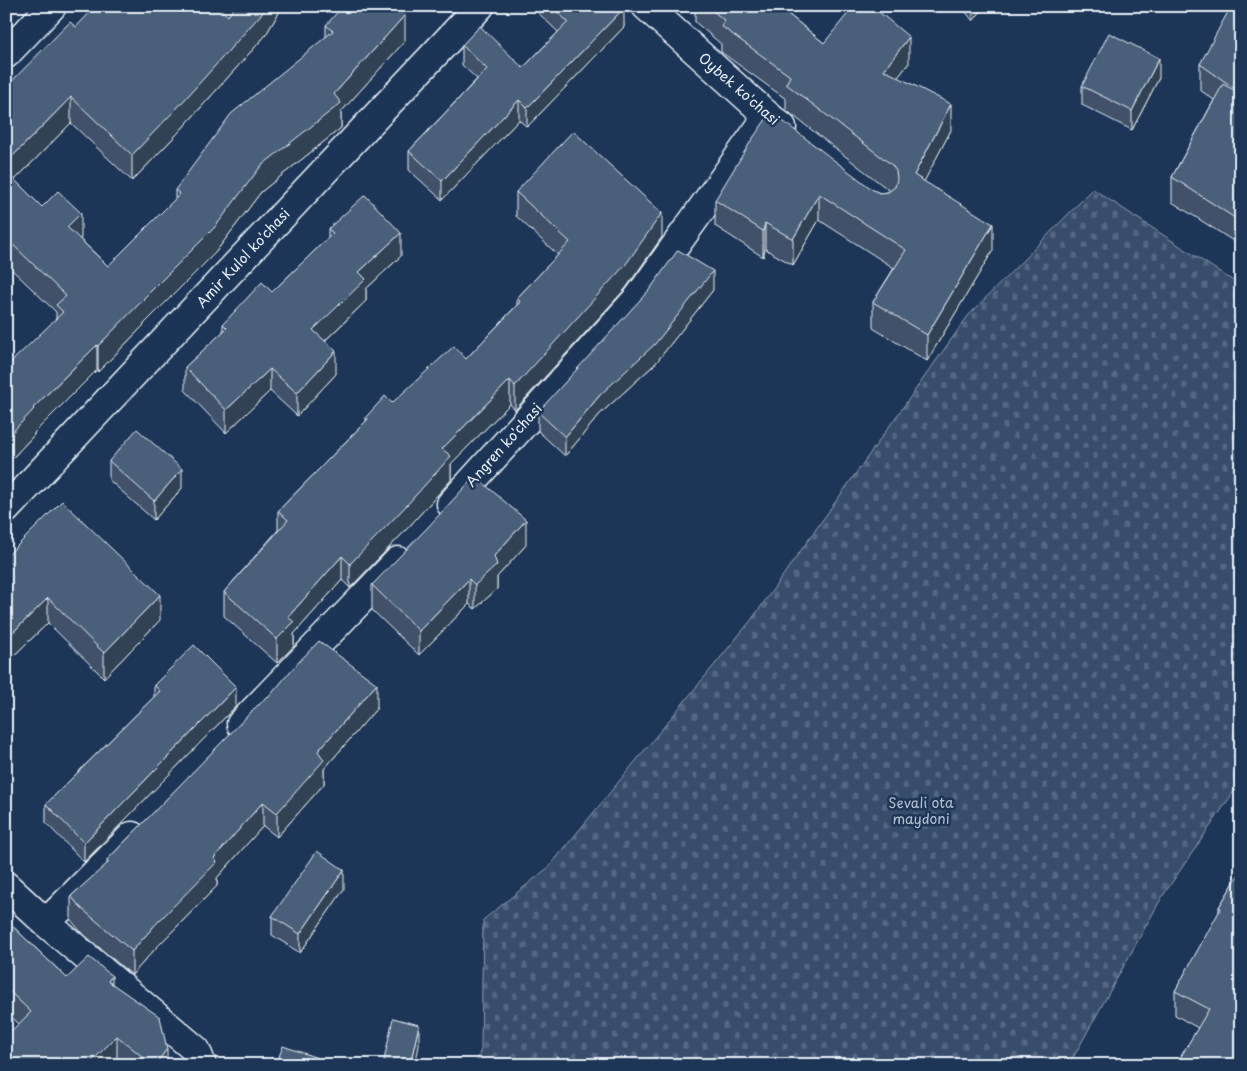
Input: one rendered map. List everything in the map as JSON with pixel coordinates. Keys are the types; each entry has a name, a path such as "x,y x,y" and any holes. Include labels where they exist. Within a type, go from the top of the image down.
{"street":[{"path":"6,54 52,6"},
{"name":"Amir Kulol ko'chasi","path":"6,510 480,6"},
{"name":"Oybek ko'chasi","path":"646,6 768,116 798,140"},
{"name":"Angren ko'chasi","path":"437,519 638,298 768,116"},
{"path":"224,742 417,541"},
{"path":"46,923 148,820"},
{"path":"6,886 46,923 196,1050 202,1065"}],"green space":[{"name":"Sevali ota maydoni","path":"1093,189 1241,286 1241,781 1162,897 1069,1065 476,1065 481,1049 483,920 549,867 752,619 968,316"}],"building":[{"path":"96,6 217,6 228,16 235,6 268,6 178,107 132,155 71,97 6,163 6,87 70,22 76,27"},
{"path":"343,6 396,6 405,15 334,94 341,103 261,166 215,227 98,346 33,408 6,439 6,367 63,312 56,305 66,296 6,238 6,171 42,207 58,191 81,213 67,227 108,266 180,194 175,190 231,114 333,31 326,25"},
{"path":"551,6 622,6 624,8 527,108 519,100 442,181 409,151 487,69 462,45 480,26 523,68 568,22"},
{"path":"707,6 778,6 824,43 854,6 872,6 909,37 884,70 951,104 914,175 993,224 927,335 873,302 906,250 819,194 793,239 765,223 763,231 715,200 771,112 873,190 880,193 888,192 895,187 897,179 896,171 892,165 786,84 790,76 721,26 725,21"},
{"path":"1231,6 1241,6 1241,85 1237,90 1200,64"},
{"path":"1109,33 1159,58 1132,111 1082,86"},
{"path":"1223,84 1241,94 1241,222 1172,177"},
{"path":"573,131 662,213 626,264 515,386 510,380 442,449 451,456 350,564 342,556 288,617 294,622 277,639 224,592 288,520 278,511 368,419 366,417 385,396 392,403 454,346 466,359 520,302 517,298 570,242 516,192"},
{"path":"365,195 401,233 359,272 366,279 313,330 336,351 297,393 270,369 226,410 185,367 227,328 223,324 262,282 272,292 333,233 328,229"},
{"path":"678,250 713,271 655,344 600,395 565,437 538,412 650,289"},
{"path":"137,429 182,469 154,501 109,461"},
{"path":"475,476 526,520 494,556 497,565 475,585 469,579 419,631 372,585"},
{"path":"62,501 160,595 104,653 48,598 6,639 6,571 13,565 6,557"},
{"path":"319,641 377,684 318,751 324,760 277,813 263,802 214,858 217,862 132,951 81,908 71,896 109,862 107,860 258,705 266,697 268,698"},
{"path":"194,645 236,687 84,843 46,804 160,691 154,685"},
{"path":"317,851 344,870 300,934 272,916"},
{"path":"1241,871 1241,1065 1179,1065 1177,1063 1209,1009 1175,991 1221,908 1219,907"},
{"path":"6,920 67,978 89,957 112,976 108,981 160,1017 167,1049 155,1065 117,1036 88,1065 6,1065 6,1036 31,1012 6,988"},
{"path":"393,1018 419,1025 410,1065 383,1065"},
{"path":"283,1046 338,1065 276,1065"}]}
